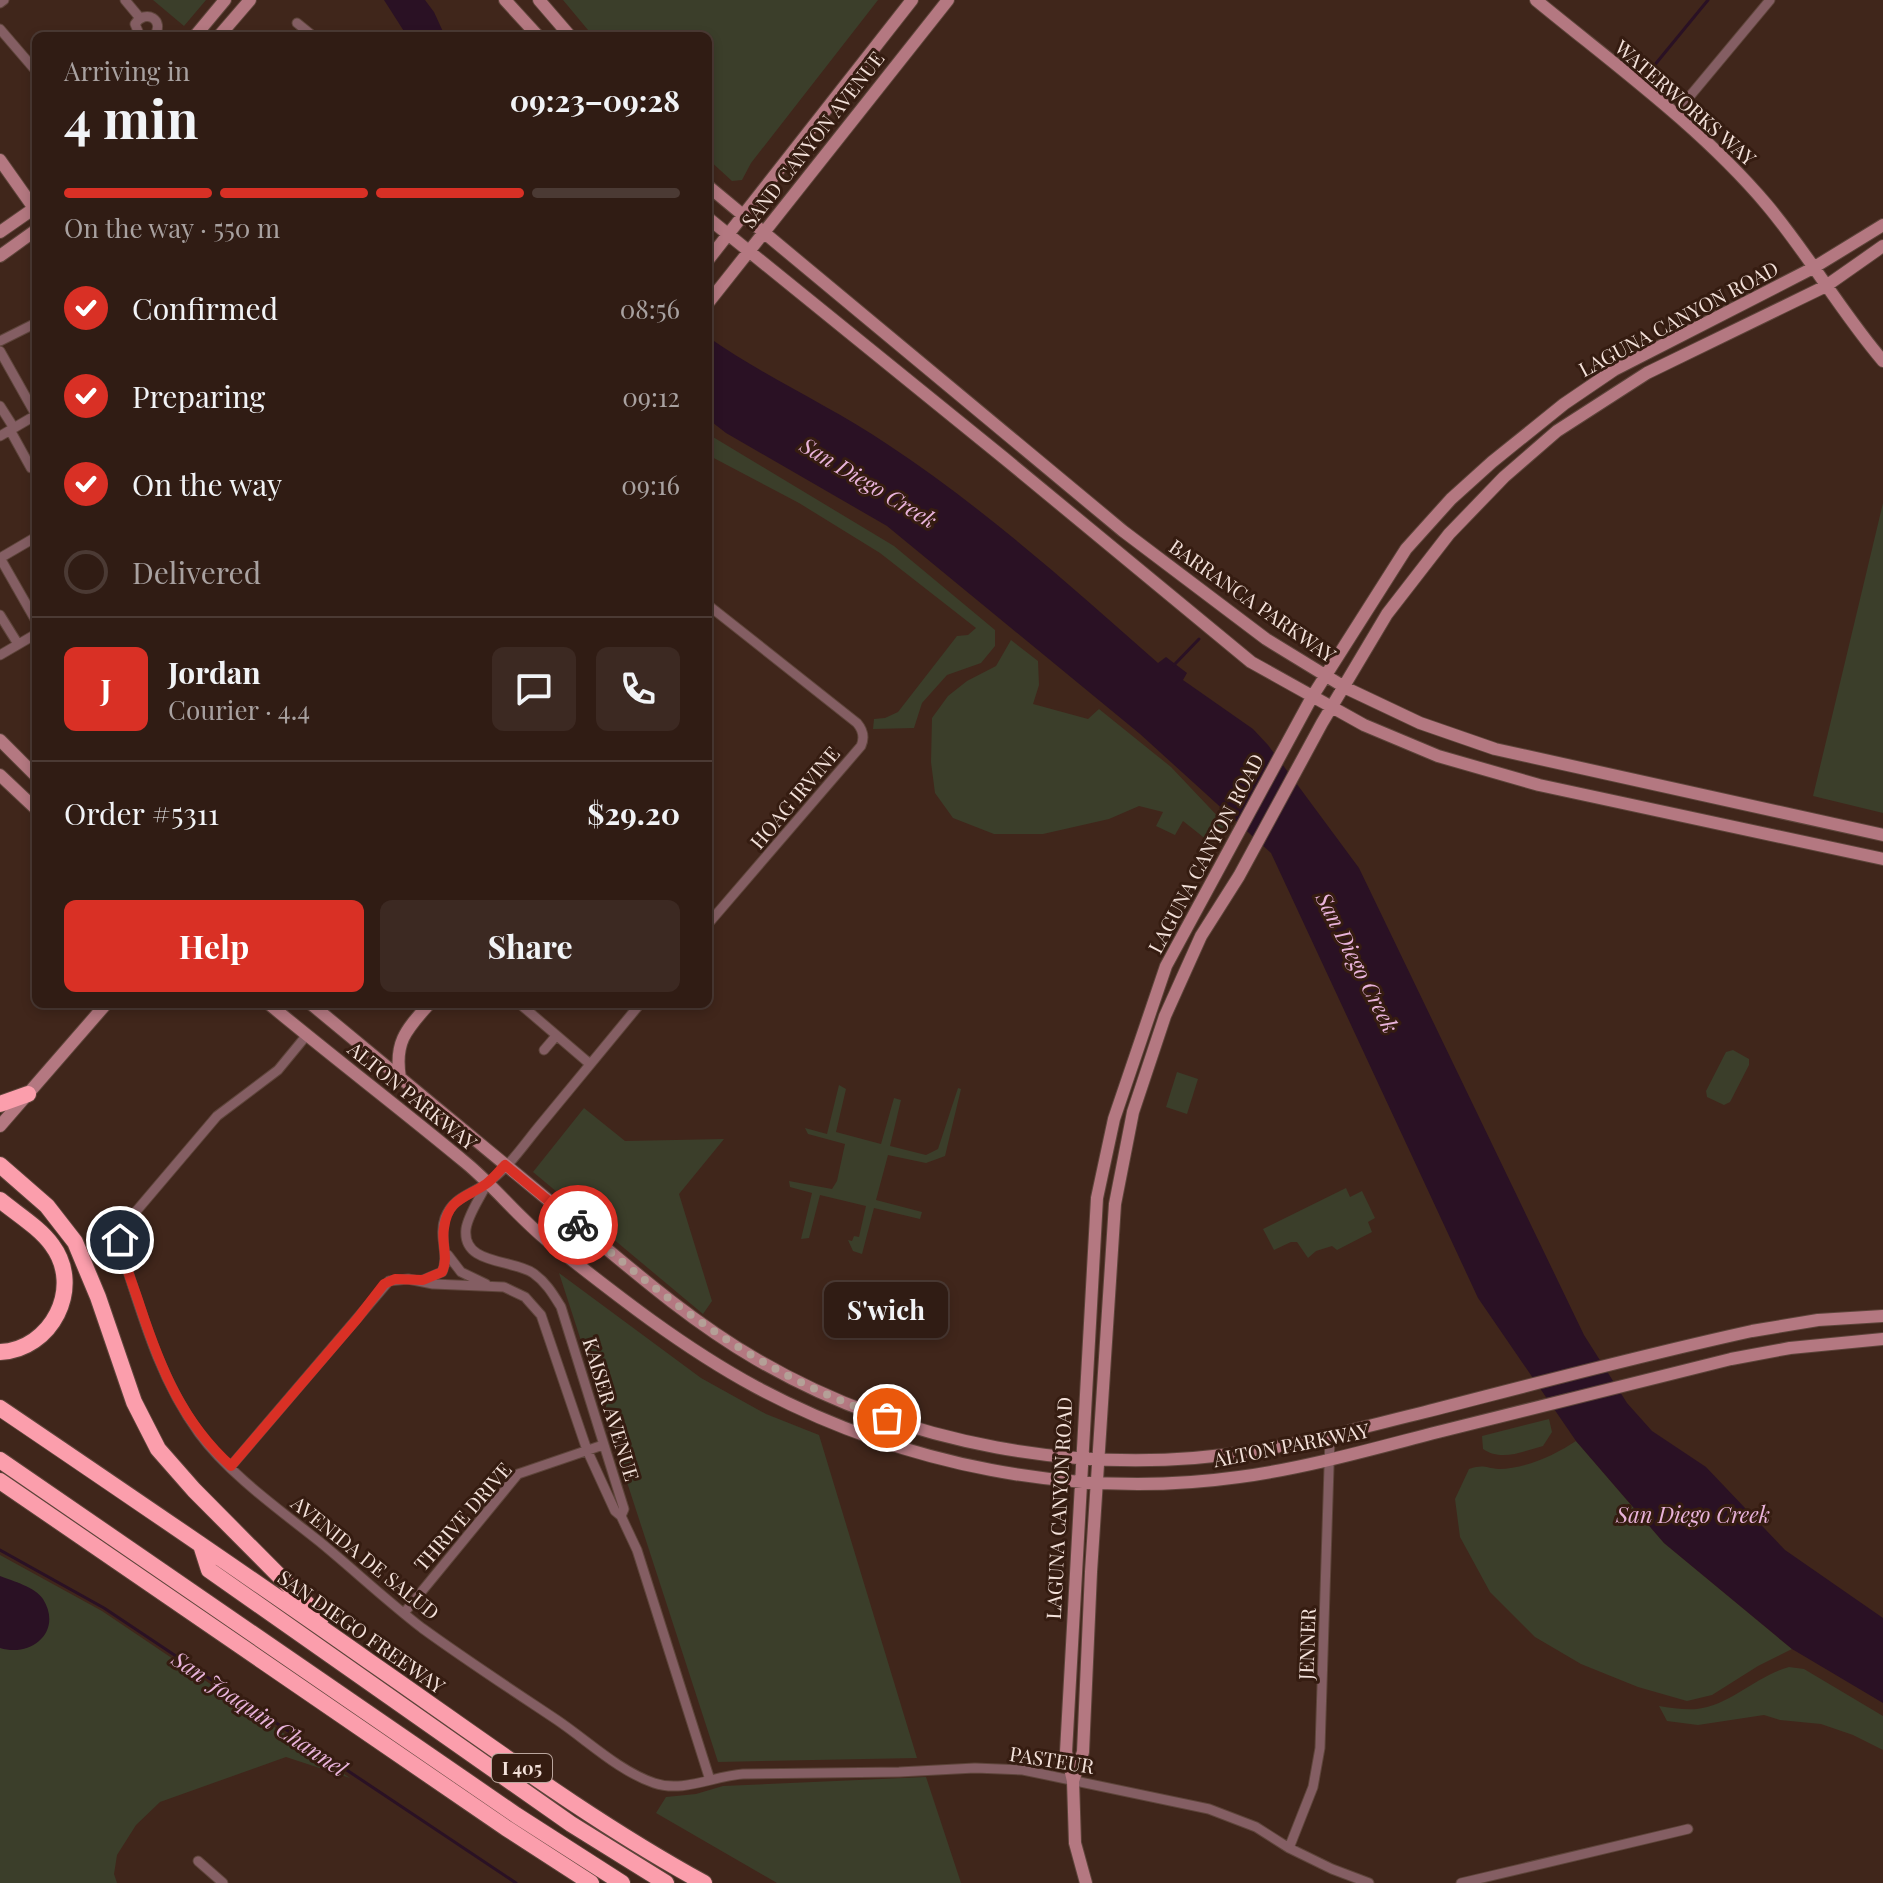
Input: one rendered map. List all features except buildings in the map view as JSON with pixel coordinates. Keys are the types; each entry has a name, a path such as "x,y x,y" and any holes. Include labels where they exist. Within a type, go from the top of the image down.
{"highway":[{"path":"0,1104 28,1094"},
{"path":"0,1165 47,1206 75,1242 93,1283 134,1402 158,1449 345,1644"},
{"path":"0,1200 52,1245 64,1275 64,1289 56,1317 41,1337 21,1349 0,1352"},
{"name":"SAN DIEGO FREEWAY","path":"0,1408 568,1800 645,1851 704,1883"},
{"path":"0,1460 516,1815 622,1883"},
{"name":"I 405","path":"0,1481 591,1883"},
{"path":"201,1545 209,1570 571,1824 666,1883"}],"main road":[{"path":"198,32 225,0"},
{"path":"222,32 250,0"},
{"path":"505,0 534,32"},
{"path":"539,0 567,32"},
{"name":"SAND CANYON AVENUE","path":"712,255 912,0"},
{"name":"SAND CANYON AVENUE","path":"712,298 948,0"},
{"name":"WATERWORKS WAY","path":"1536,0 1675,114 1729,163 1754,190 1883,361"},
{"path":"0,160 32,205"},
{"name":"BARRANCA PARKWAY","path":"712,189 1123,531 1266,639 1346,688 1420,723 1495,749 1883,835"},
{"path":"0,232 32,211"},
{"name":"BARRANCA PARKWAY","path":"712,221 1251,662 1333,710 1438,756 1487,772 1883,859"},
{"name":"LAGUNA CANYON ROAD","path":"1086,1883 1075,1843 1073,1781 1066,1752 1097,1198 1114,1119 1166,966 1325,675 1406,549 1451,499 1564,404 1614,370 1813,268 1883,225"},
{"path":"0,256 32,233"},
{"name":"LAGUNA CANYON ROAD","path":"1073,1781 1083,1752 1096,1482 1115,1204 1130,1125 1171,1003 1201,936 1251,855 1295,771 1387,614 1449,534 1504,477 1557,431 1647,373 1826,286 1883,246"},
{"path":"0,740 32,772"},
{"path":"0,775 32,805"},
{"path":"0,1126 103,1008"},
{"name":"ALTON PARKWAY","path":"274,1008 470,1166 544,1238 637,1310 757,1387 824,1420 913,1452 987,1469 1080,1481 1155,1483 1271,1472 1777,1350 1883,1339"},
{"name":"ALTON PARKWAY","path":"316,1008 686,1314 745,1352 805,1386 872,1413 942,1435 1017,1450 1098,1458 1209,1457 1330,1436 1773,1327 1883,1316"},
{"path":"400,1078 399,1046 409,1027 426,1008"}],"street":[{"path":"125,0 140,18"},
{"path":"1675,114 1770,0"},
{"path":"140,18 150,16 156,20 157,32"},
{"path":"137,32 135,29 140,18"},
{"path":"297,23 308,32"},
{"path":"0,29 32,66"},
{"path":"0,341 32,325"},
{"path":"0,351 32,408"},
{"path":"0,406 7,432"},
{"path":"7,432 32,417"},
{"path":"0,422 31,468"},
{"path":"32,539 0,558 32,614"},
{"name":"HOAG IRVINE","path":"712,608 857,723 863,739 861,746 712,919"},
{"path":"0,615 18,644"},
{"path":"0,655 32,636"},
{"path":"524,1008 590,1064"},
{"path":"423,1280 442,1272 447,1262 443,1234 445,1219 462,1195 487,1183 505,1165 637,1008"},
{"name":"AVENIDA DE SALUD","path":"306,1036 278,1070 217,1116 121,1232 121,1250 156,1357 174,1396 200,1434 231,1466 404,1613 646,1780 663,1786 681,1787 710,1780"},
{"path":"544,1050 556,1036"},
{"name":"KAISER AVENUE","path":"487,1183 469,1219 467,1241 482,1258 525,1269 547,1285 561,1307 624,1509 621,1516"},
{"name":"KAISER AVENUE","path":"445,1251 461,1272 493,1286 515,1291 533,1304 541,1315 587,1450 637,1550 710,1780"},
{"name":"KAISER AVENUE","path":"231,1466 384,1284 395,1279 493,1286"},
{"name":"JENNER","path":"1289,1848 1313,1787 1320,1748 1330,1436"},
{"name":"THRIVE DRIVE","path":"404,1613 518,1474 603,1445"},
{"name":"PASTEUR","path":"710,1780 743,1774 993,1768 1023,1770 1209,1809 1256,1827 1289,1848 1369,1883"},
{"path":"1461,1883 1688,1829"},
{"path":"198,1861 223,1883"}],"green space":[{"path":"153,0 206,0 184,26"},
{"path":"563,0 878,0 751,163 742,180 732,181 712,163 712,32 590,32"},
{"path":"712,436 894,546 995,630 995,646 981,663 947,675 922,703 914,728 873,729 874,719 898,712 957,636 968,635 976,628 880,553 799,503 712,457"},
{"path":"1883,503 1883,813 1813,796"},
{"path":"1011,640 1038,661 1039,685 1033,704 1088,719 1099,709 1171,767 1225,824 1212,844 1183,821 1175,835 1156,826 1163,812 1139,806 1109,819 1043,834 994,834 953,818 935,793 931,762 932,718 948,696 967,681 996,666"},
{"path":"1733,1050 1749,1059 1749,1065 1730,1102 1724,1105 1707,1097 1706,1091 1726,1052"},
{"path":"1177,1072 1198,1079 1187,1114 1166,1107"},
{"path":"839,1085 846,1089 836,1132 881,1144 894,1098 901,1100 890,1146 926,1155 938,1149 958,1088 961,1089 945,1156 926,1163 888,1155 876,1200 922,1212 920,1219 874,1208 862,1254 853,1251 848,1240 859,1237 866,1206 820,1195 809,1238 801,1239 812,1193 790,1187 789,1181 832,1189 837,1181 845,1144 808,1134 805,1128 827,1134"},
{"path":"584,1108 625,1141 724,1139 679,1194 712,1301 703,1314 533,1172"},
{"path":"1346,1188 1350,1197 1362,1191 1375,1218 1368,1222 1372,1232 1337,1250 1332,1246 1316,1251 1308,1258 1297,1242 1274,1250 1263,1229"},
{"path":"559,1273 701,1378 766,1414 819,1435 917,1758 718,1762"},
{"path":"1549,1419 1552,1432 1543,1446 1505,1455 1483,1449 1482,1436"},
{"path":"1576,1441 1664,1543 1792,1649 1712,1695 1687,1701 1638,1687 1581,1664 1535,1637 1490,1592 1460,1537 1455,1499 1469,1469 1519,1467 1549,1456"},
{"path":"0,1555 102,1611 350,1778 286,1757 160,1802 136,1825 117,1855 114,1874 117,1883 0,1883"},
{"path":"1789,1667 1804,1669 1883,1716 1883,1750 1821,1724 1780,1720 1764,1715 1698,1725 1667,1721 1659,1706 1697,1709 1709,1706"},
{"path":"926,1777 961,1883 777,1883 656,1813 666,1797 696,1794 723,1786"}],"water":[{"path":"384,0 425,0 443,32 404,32"},
{"name":"San Diego Creek","path":"712,340 865,430 958,494 1158,663 1166,657 1187,673 1183,680 1253,729 1268,745 1359,868 1584,1335 1627,1403 1652,1431 1706,1467 1785,1550 1883,1618 1883,1703 1792,1649 1664,1543 1576,1441 1478,1298 1271,853 1140,734 887,526 712,422"},
{"path":"0,1576 39,1595 48,1611 47,1631 33,1645 23,1649 0,1648"}],"waterway":[{"path":"1653,67 1708,0"},
{"path":"1174,665 1199,639"},
{"name":"San Joaquin Channel","path":"0,1550 104,1608 516,1883"}],"way so far":[{"path":"578,1225 686,1314 733,1345 805,1386 887,1418"}],"place":[{"name":"S'wich","path":"887,1418"}],"route":[{"path":"120,1240 156,1357 174,1396 200,1434 231,1466 384,1284 395,1279 423,1280 442,1272 447,1262 443,1246 445,1219 462,1195 487,1183 505,1165 578,1225"}]}
